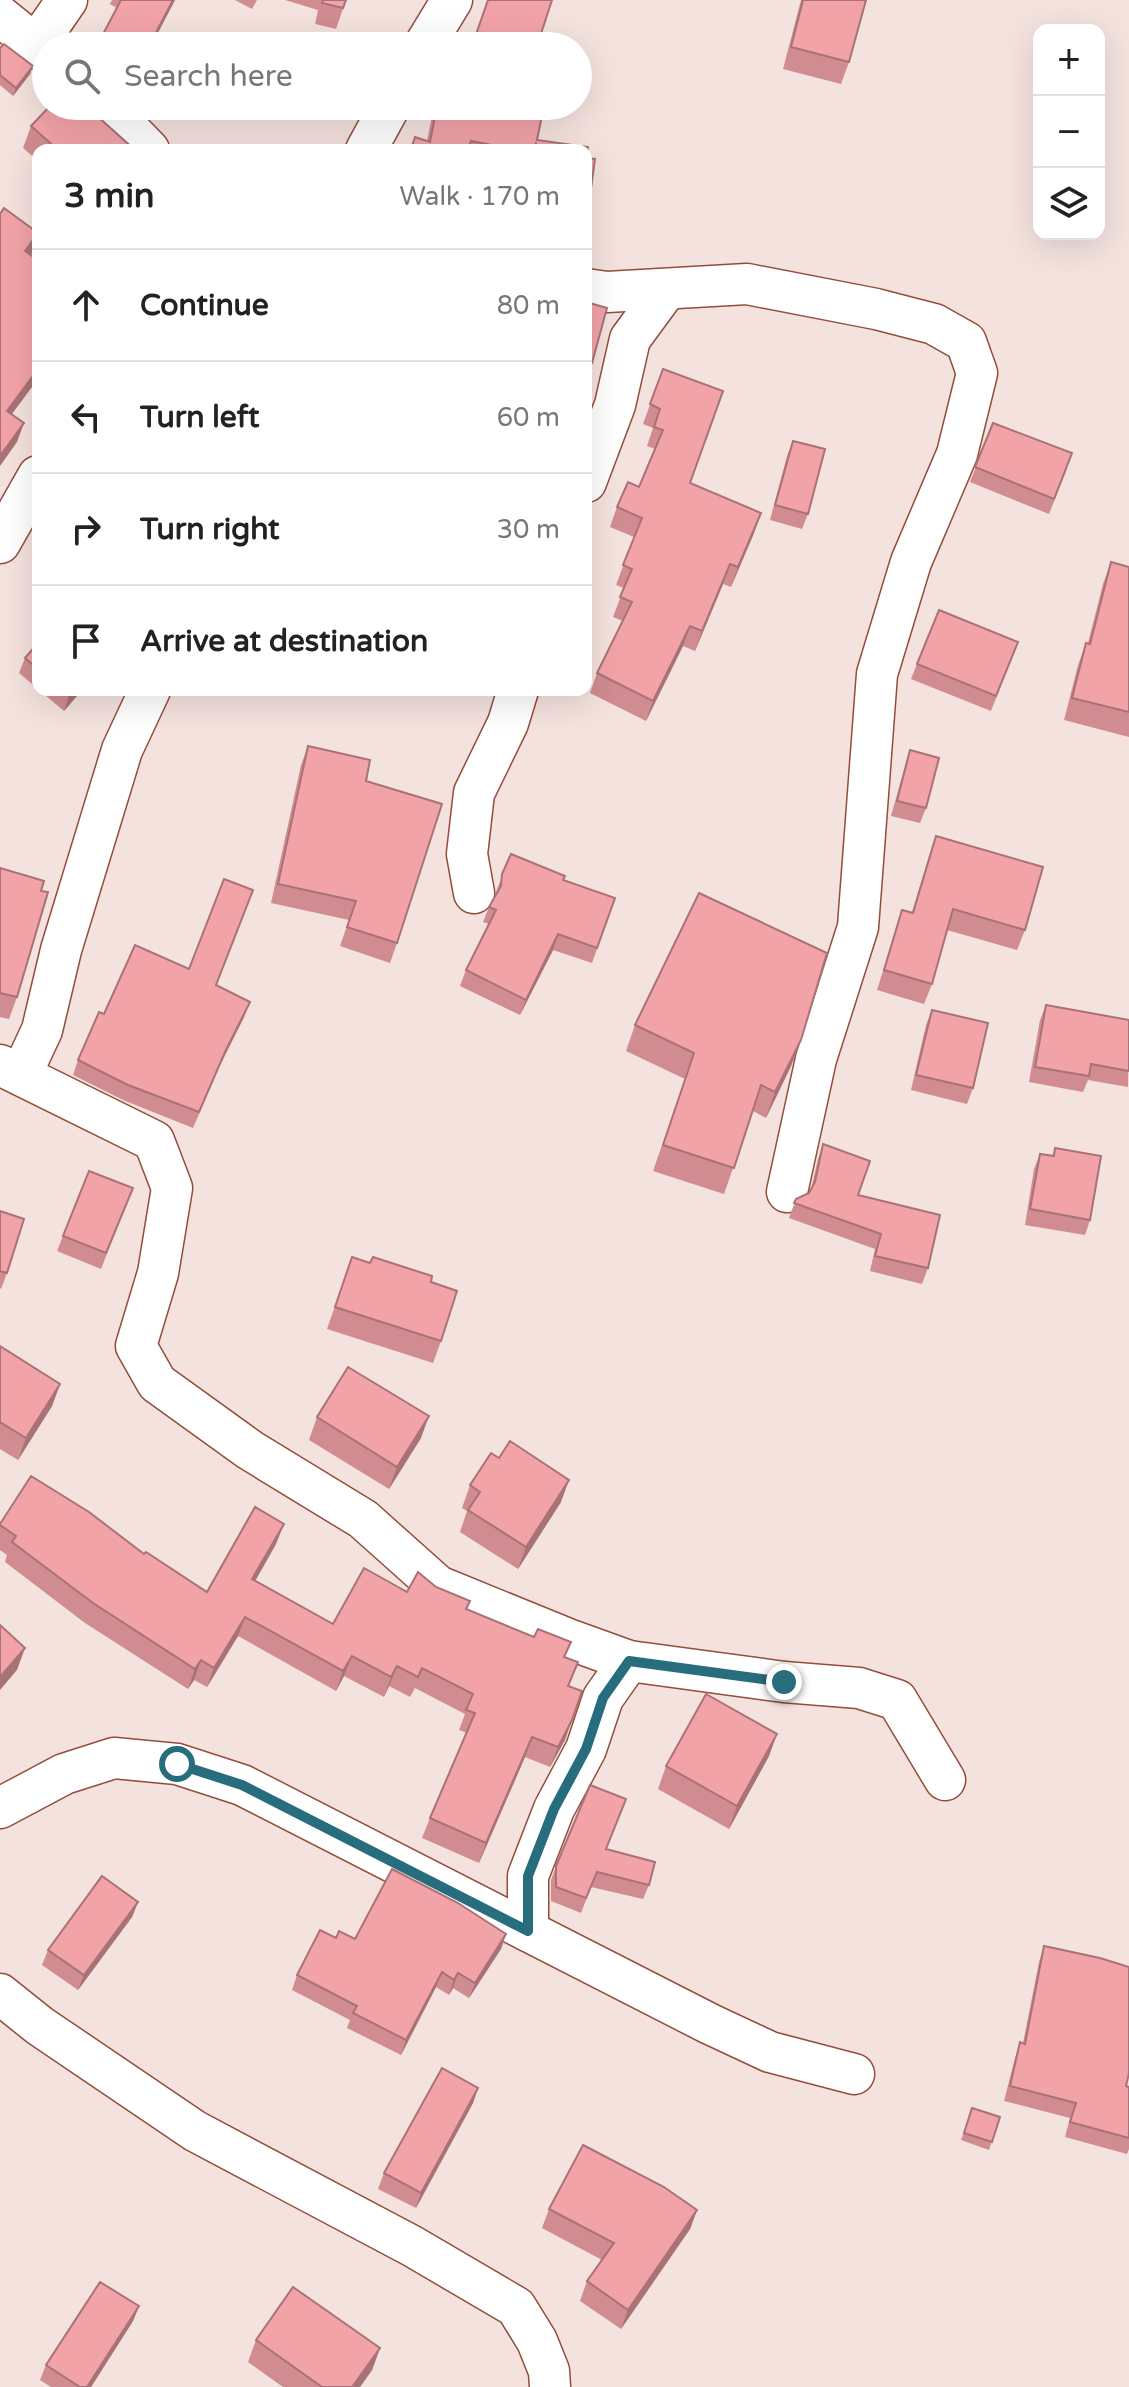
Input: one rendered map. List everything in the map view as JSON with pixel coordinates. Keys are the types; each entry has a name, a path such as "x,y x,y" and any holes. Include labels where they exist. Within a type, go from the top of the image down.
{"street":[{"path":"50,32 67,0"},
{"path":"433,32 452,0"},
{"path":"0,16 32,42"},
{"path":"120,120 143,144"},
{"path":"369,144 382,120"},
{"path":"592,290 666,290 747,284 876,309 934,324 966,342 977,373 957,454 911,562 877,674 858,927 816,1059 787,1192"},
{"path":"592,466 615,405 630,339 666,290"},
{"path":"0,543 32,487"},
{"path":"147,696 122,750 61,950 42,1030 11,1070 154,1141 172,1188 158,1273 136,1346 157,1383 250,1450 363,1519 438,1586 629,1661 784,1682 859,1688 897,1700 945,1780"},
{"path":"474,893 467,854 474,793 508,723 516,696"},
{"path":"528,1931 528,1876 554,1809 586,1749 603,1698 629,1661"},
{"path":"0,1808 64,1774 114,1758 177,1764 242,1785 770,2052 854,2074"},
{"path":"0,1994 40,2026 195,2131 412,2246 516,2307 541,2351 549,2371 550,2387"}],"building":[{"path":"121,0 173,0 156,32 104,32"},
{"path":"323,0 346,0 343,8 322,3"},
{"path":"488,0 552,0 542,32 477,32"},
{"path":"803,0 866,0 849,62 791,47"},
{"path":"4,44 32,65 16,88 0,75 0,48"},
{"path":"37,120 102,120 128,144 51,144 31,126"},
{"path":"434,120 541,120 537,140 566,144 486,144 471,141 470,144 413,144 415,137 430,142"},
{"path":"4,208 32,229 32,241 25,251 32,256 32,377 7,411 24,423 0,456 0,214"},
{"path":"592,304 607,308 592,363"},
{"path":"663,369 723,391 690,483 761,513 738,567 730,564 702,631 690,626 653,701 597,673 632,602 620,597 632,569 623,565 642,518 617,507 628,482 639,487 663,430 654,427 660,409 650,404"},
{"path":"993,423 1072,453 1054,499 975,467"},
{"path":"793,441 825,449 808,514 775,505"},
{"path":"1111,562 1129,567 1129,712 1072,698 1086,643 1090,644"},
{"path":"939,610 1018,642 996,696 917,664"},
{"path":"32,650 32,664 25,658"},
{"path":"308,746 370,760 366,781 442,804 397,943 347,927 356,901 278,884"},
{"path":"910,750 939,758 926,808 897,801"},
{"path":"936,836 1043,867 1025,930 953,909 932,984 884,970 902,910 913,913"},
{"path":"511,854 565,876 563,880 615,898 597,948 558,934 526,1000 466,970 496,910 489,907 501,886 502,874"},
{"path":"0,868 44,881 41,891 48,892 17,997 0,993"},
{"path":"224,879 253,890 216,985 250,1002 199,1112 128,1085 78,1060 99,1012 104,1014 135,945 189,969"},
{"path":"699,893 827,953 801,1040 775,1092 761,1085 734,1168 663,1145 694,1053 635,1025"},
{"path":"1046,1005 1129,1020 1129,1071 1091,1064 1089,1076 1035,1067"},
{"path":"932,1010 988,1023 973,1088 916,1075"},
{"path":"823,1144 870,1161 858,1195 940,1215 928,1268 875,1256 881,1234 794,1203 809,1193 815,1182"},
{"path":"1055,1148 1101,1156 1090,1220 1030,1209 1040,1154 1054,1156"},
{"path":"89,1171 133,1188 106,1253 63,1236"},
{"path":"0,1211 24,1219 7,1273 0,1271"},
{"path":"352,1257 370,1263 373,1257 432,1276 431,1282 457,1291 441,1341 335,1307"},
{"path":"0,1346 60,1384 26,1438 0,1422"},
{"path":"348,1367 429,1416 397,1467 317,1417"},
{"path":"510,1441 569,1480 526,1547 468,1510 480,1492 470,1485 491,1453 499,1458"},
{"path":"31,1476 89,1512 144,1554 146,1552 207,1592 255,1507 284,1524 252,1579 333,1624 364,1568 407,1592 418,1572 436,1587 470,1601 466,1609 534,1637 538,1629 571,1642 564,1657 578,1662 568,1686 582,1691 572,1720 558,1747 532,1737 486,1843 430,1818 475,1713 466,1710 473,1694 422,1668 418,1677 397,1666 391,1677 352,1656 343,1671 245,1617 214,1668 201,1660 195,1669 93,1603 12,1542 16,1536 0,1524"},
{"path":"0,1625 25,1648 0,1677"},
{"path":"706,1694 777,1734 737,1806 666,1766"},
{"path":"590,1785 626,1799 606,1849 655,1862 649,1885 597,1872 586,1898 556,1887 556,1866"},
{"path":"392,1869 458,1903 506,1934 475,1983 458,1973 454,1980 442,1972 406,2040 353,2013 357,2006 297,1975 320,1930 336,1938 339,1931 355,1939"},
{"path":"102,1876 138,1902 84,1975 48,1950"},
{"path":"1044,1946 1129,1967 1129,2073 1126,2086 1129,2087 1129,2138 1070,2122 1076,2103 1010,2086 1020,2042 1025,2044"},
{"path":"442,2068 478,2088 421,2193 384,2173"},
{"path":"972,2108 1000,2117 992,2142 964,2133"},
{"path":"583,2145 664,2187 697,2210 628,2310 587,2281 614,2243 549,2209"},
{"path":"100,2282 139,2306 87,2387 80,2387 46,2365"},
{"path":"293,2287 380,2348 352,2387 322,2387 256,2340"}],"route":[{"path":"177,1764 242,1785 528,1931 528,1876 554,1809 586,1749 603,1698 629,1661 784,1682"}]}
